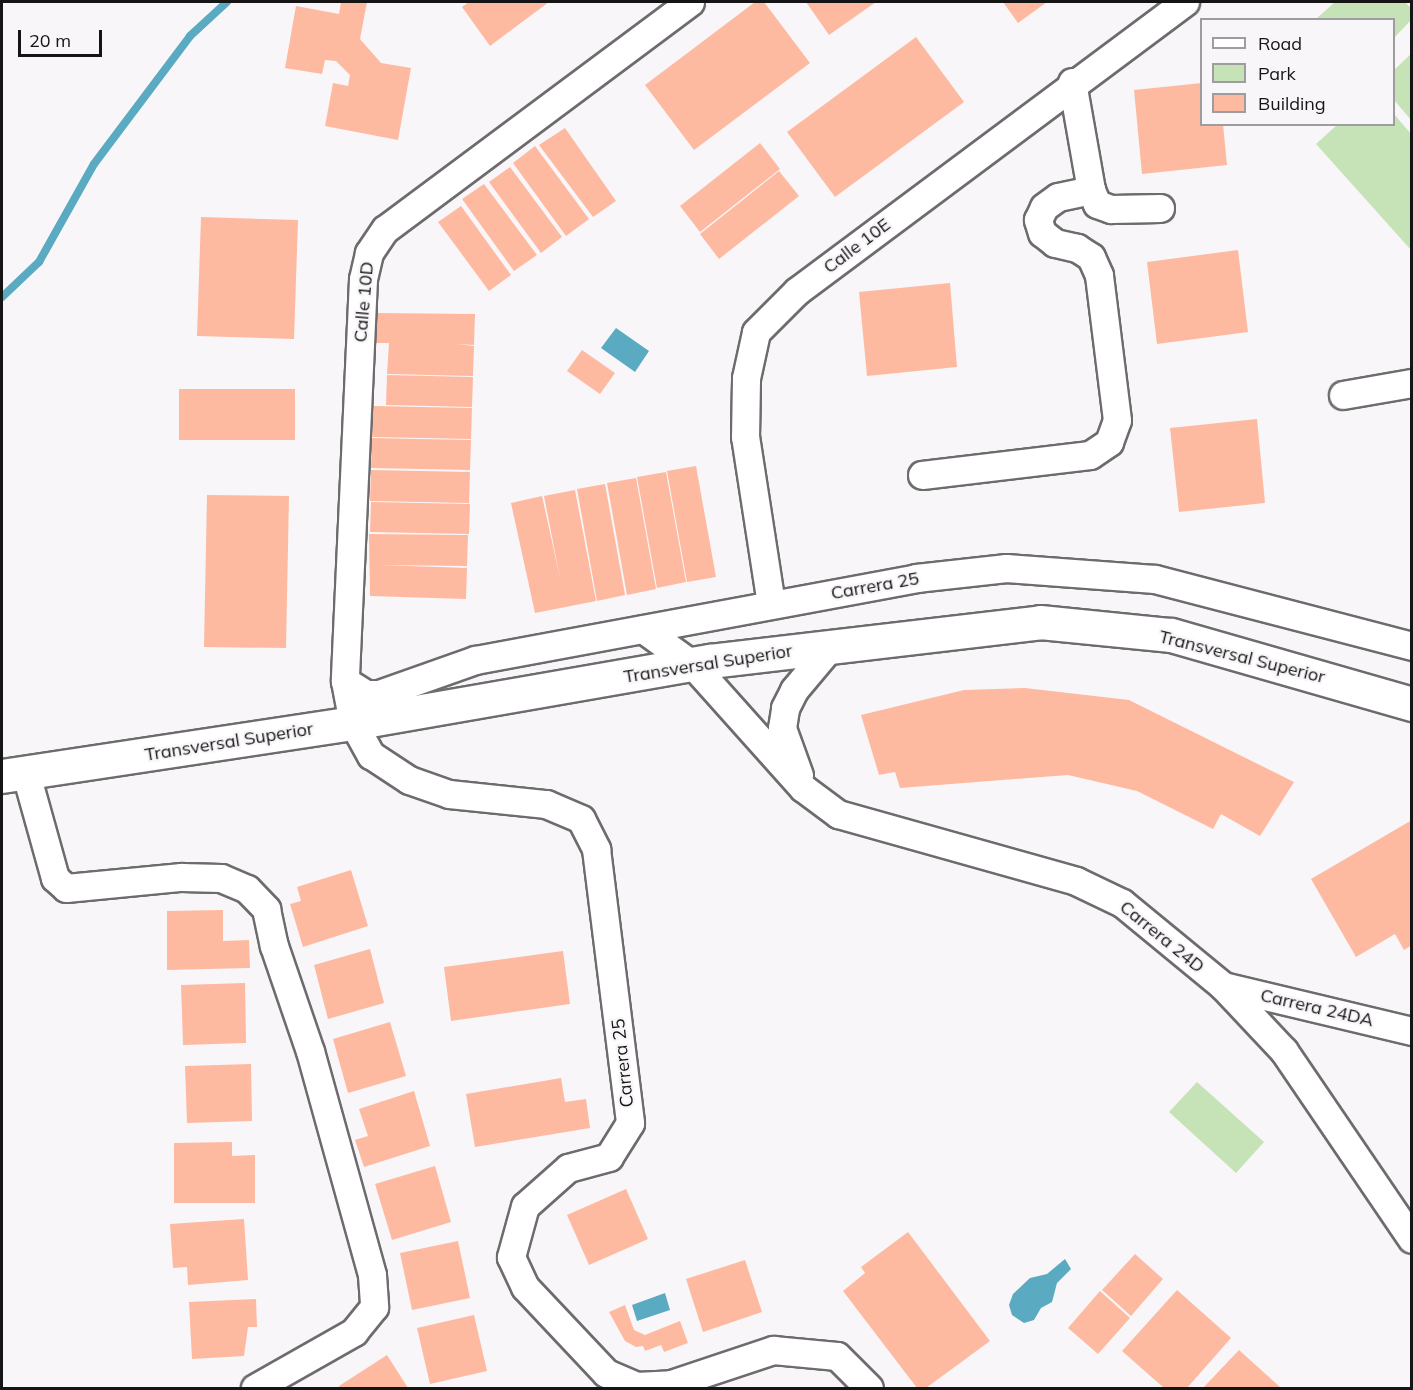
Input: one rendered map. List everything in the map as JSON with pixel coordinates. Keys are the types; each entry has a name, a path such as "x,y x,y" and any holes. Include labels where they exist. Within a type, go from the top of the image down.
{"main road":[{"name":"Transversal Superior","path":"14,775 353,723 693,664 1040,622 1171,635 1412,704"}],"street":[{"name":"Calle 10D","path":"353,723 345,681 363,279 369,252 385,229 690,2"},
{"name":"Calle 10E","path":"771,604 745,437 746,378 756,332 797,291 1072,82 1185,2"},
{"path":"1072,82 1091,190 1097,204 1111,209 1160,208"},
{"path":"922,475 1090,455 1109,442 1117,420 1099,275 1091,257 1077,249 1054,243 1042,233 1038,220 1044,207 1058,197 1091,190"},
{"path":"1343,395 1412,383"},
{"name":"Carrera 25","path":"345,681 366,694 379,694 475,660 916,578 1017,569 1155,579 1412,646"},
{"name":"Carrera 24D","path":"643,629 693,664 803,788 838,813 1085,885 1122,903 1223,986 1284,1051 1412,1239"},
{"path":"803,788 782,728 785,708 794,690 831,646"},
{"name":"Carrera 25","path":"353,723 371,754 409,780 449,794 546,804 581,819 596,849 630,1123 609,1157 568,1168 525,1206 511,1257 525,1287 606,1373 636,1386 671,1384 773,1350 837,1356 869,1389"},
{"path":"14,775 55,878 66,888 181,877 221,878 247,889 267,909 274,946 310,1051 372,1275 374,1306 354,1332 255,1389"},
{"name":"Carrera 24DA","path":"1223,986 1412,1031"}],"green space":[{"path":"1335,2 1405,2 1411,8 1411,20 1395,37 1395,18 1317,18"},
{"path":"1411,54 1411,120 1395,101 1395,69"},
{"path":"1395,115 1411,134 1411,250 1316,144 1336,126 1395,126"},
{"path":"1197,1082 1264,1142 1236,1173 1169,1112"}],"water":[{"path":"616,328 649,351 635,372 601,348"},
{"path":"1065,1259 1071,1269 1057,1283 1052,1302 1041,1308 1034,1320 1024,1323 1012,1315 1009,1305 1013,1294 1030,1278 1047,1274"},
{"path":"665,1293 670,1310 637,1321 632,1305"}],"building":[{"path":"341,2 367,2 360,39 381,63 411,68 398,140 325,126 333,83 348,86 350,75 336,61 325,60 322,74 285,68 296,6 339,14"},
{"path":"469,2 549,2 490,46 462,7"},
{"path":"755,2 764,2 810,63 694,150 645,85"},
{"path":"806,2 876,2 829,35"},
{"path":"1003,2 1047,2 1018,23"},
{"path":"916,37 964,102 835,197 787,132"},
{"path":"1200,83 1200,126 1223,126 1227,165 1142,174 1134,90"},
{"path":"565,128 616,201 593,217 539,145"},
{"path":"760,143 780,169 700,232 680,206"},
{"path":"535,146 589,219 566,236 513,163"},
{"path":"510,167 562,237 541,253 489,182"},
{"path":"779,171 799,196 719,259 700,234"},
{"path":"484,184 537,255 514,271 462,199"},
{"path":"461,206 511,275 489,291 438,222"},
{"path":"201,217 298,220 294,339 197,336"},
{"path":"1238,250 1248,332 1157,344 1147,262"},
{"path":"950,283 957,367 867,376 859,292"},
{"path":"376,313 475,314 474,345 457,344 474,346 473,376 387,374 389,343 375,343"},
{"path":"582,350 615,373 600,394 567,371"},
{"path":"387,375 473,377 472,407 386,405"},
{"path":"179,389 295,389 295,440 179,440"},
{"path":"373,406 472,408 471,439 372,437"},
{"path":"1257,419 1265,503 1179,512 1170,428"},
{"path":"372,438 471,440 470,470 371,468"},
{"path":"696,466 716,577 687,582 667,471"},
{"path":"371,470 470,472 469,503 370,501"},
{"path":"666,472 686,582 657,588 637,477"},
{"path":"636,478 656,589 627,595 607,483"},
{"path":"605,484 625,595 597,601 577,489"},
{"path":"575,490 596,601 535,613 511,503 542,496 560,578 544,496"},
{"path":"207,495 289,496 286,648 204,647"},
{"path":"371,502 470,504 469,534 370,532"},
{"path":"369,534 468,535 467,566 379,565 467,568 466,599 370,596"},
{"path":"1025,688 1129,700 1294,782 1260,836 1221,814 1213,829 1137,791 1068,775 900,788 895,772 879,775 861,715 964,690"},
{"path":"1412,820 1412,945 1404,950 1395,934 1356,957 1311,879"},
{"path":"351,870 368,926 303,947 290,904 301,901 297,887"},
{"path":"223,910 223,941 249,940 250,968 167,970 167,911"},
{"path":"370,949 384,1003 328,1019 314,965"},
{"path":"563,951 570,1004 451,1021 444,967"},
{"path":"245,983 246,1043 183,1045 181,985"},
{"path":"390,1022 406,1076 348,1093 333,1039"},
{"path":"251,1064 252,1121 187,1123 185,1066"},
{"path":"561,1078 565,1102 586,1099 590,1128 475,1147 466,1094"},
{"path":"414,1091 430,1146 364,1167 355,1140 368,1136 359,1109"},
{"path":"232,1142 232,1156 255,1155 255,1203 174,1203 174,1143"},
{"path":"435,1166 451,1222 392,1240 375,1184"},
{"path":"626,1189 648,1239 589,1265 567,1215"},
{"path":"244,1219 248,1280 188,1285 187,1267 173,1268 170,1224"},
{"path":"908,1232 990,1341 926,1388 917,1388 843,1291 865,1273 861,1267"},
{"path":"458,1241 470,1298 412,1310 400,1253"},
{"path":"1135,1254 1163,1279 1131,1316 1102,1290"},
{"path":"745,1260 762,1312 703,1332 686,1279"},
{"path":"1177,1290 1231,1338 1187,1388 1164,1388 1122,1351"},
{"path":"1100,1291 1130,1318 1098,1354 1068,1328"},
{"path":"256,1299 257,1327 248,1327 244,1356 192,1359 189,1302"},
{"path":"625,1305 634,1330 645,1335 680,1321 688,1343 664,1352 661,1345 645,1351 643,1346 636,1347 625,1341 609,1312"},
{"path":"474,1315 487,1371 430,1384 417,1328"},
{"path":"1239,1350 1281,1388 1203,1388"},
{"path":"387,1355 408,1388 340,1388 339,1386"}],"waterway":[{"path":"2,297 39,262 94,164 190,36 227,2"}]}
